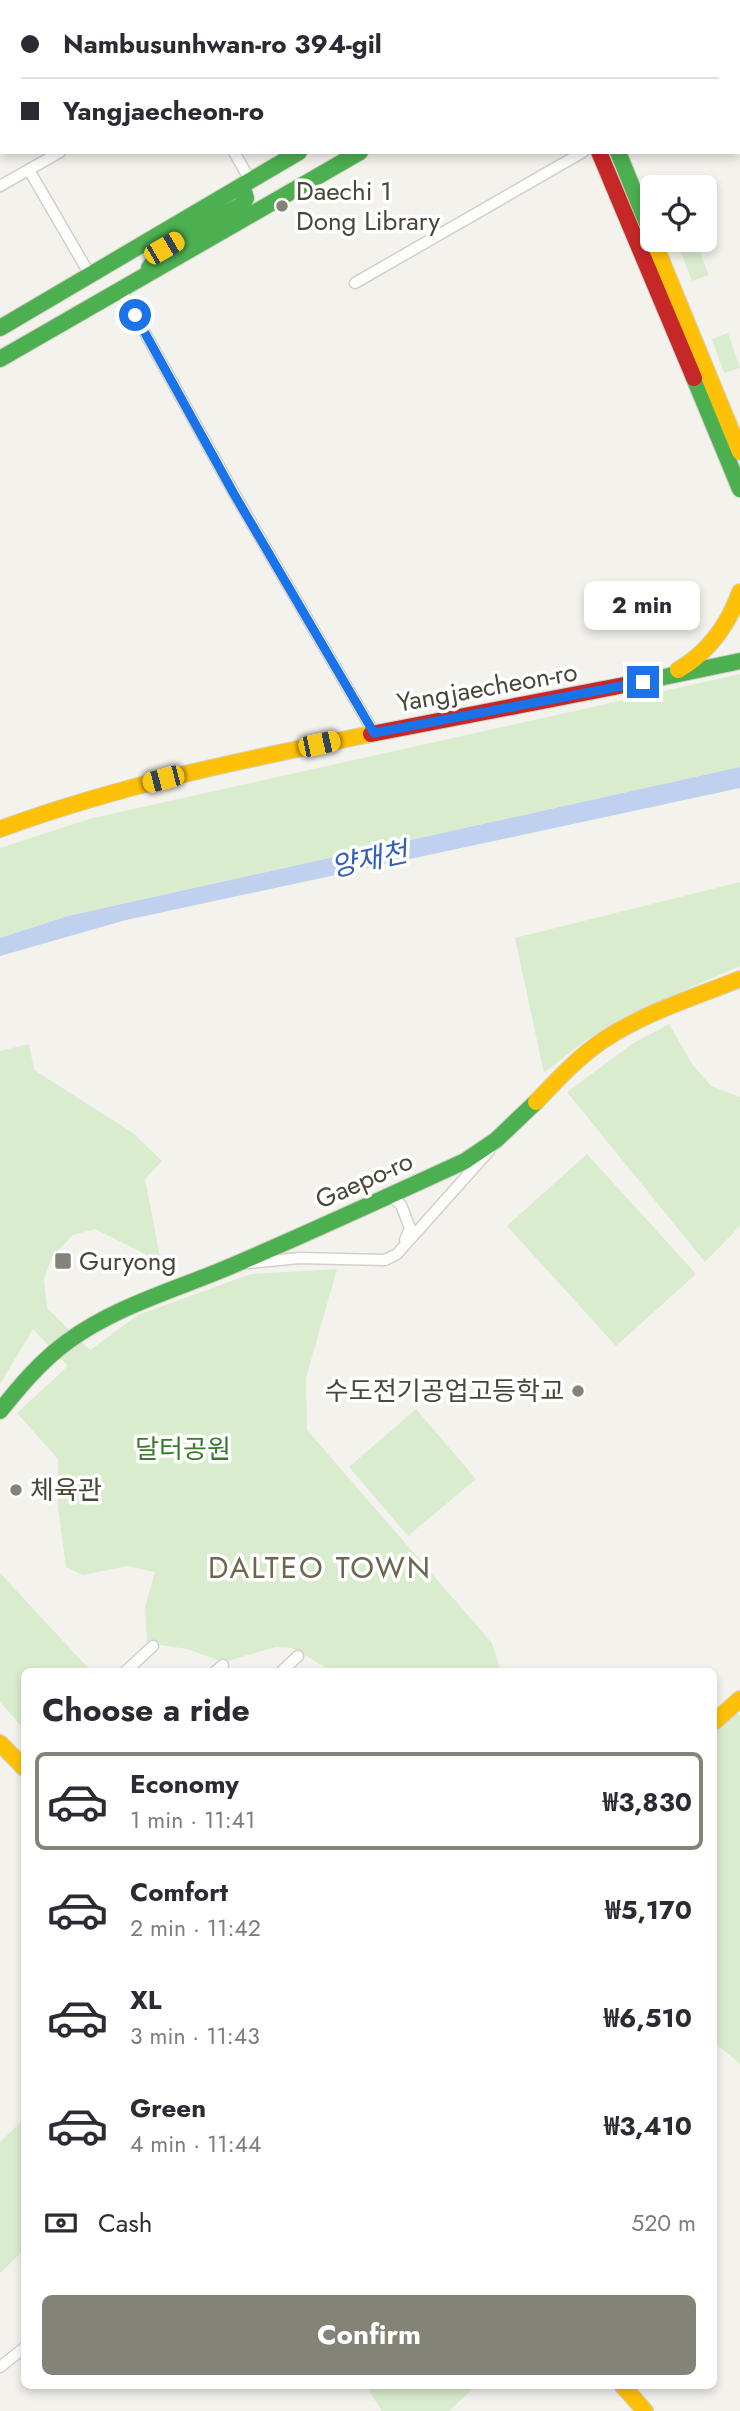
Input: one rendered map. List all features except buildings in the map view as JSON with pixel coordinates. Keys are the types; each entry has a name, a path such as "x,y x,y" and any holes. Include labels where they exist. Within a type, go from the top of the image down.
{"street":[{"path":"0,186 57,154"},
{"path":"146,274 164,248 243,204 246,198 244,186 235,154"},
{"path":"0,328 296,154"},
{"path":"0,359 146,274 334,158 351,154"},
{"path":"355,283 580,154"},
{"path":"600,154 740,489"},
{"path":"619,154 640,207"},
{"path":"29,170 90,275"},
{"path":"658,252 740,452"},
{"path":"120,288 234,494 374,733"},
{"path":"663,678 691,663 709,645 724,628 740,592"},
{"name":"Yangjaecheon-ro","path":"0,828 93,798 210,767 740,661"},
{"name":"Gaepo-ro","path":"0,1411 43,1364 77,1334 126,1308 229,1267 465,1161 499,1138 561,1075 591,1049 655,1014 740,979"},
{"path":"229,1267 299,1258 385,1260 397,1254 499,1138"},
{"path":"391,1196 401,1205 410,1228 403,1246"},
{"path":"129,1668 153,1646"},
{"path":"285,1668 298,1656"},
{"path":"717,1719 740,1699"},
{"path":"0,1743 21,1765"},
{"path":"0,2367 21,2350"},
{"path":"626,2389 645,2411"}],"green space":[{"path":"681,252 700,252 709,275 692,281"},
{"path":"728,333 740,368 724,373 712,339"},
{"path":"740,674 740,767 68,916 0,938 0,848 89,819"},
{"path":"740,882 740,966 627,1015 586,1040 544,1073 515,938"},
{"path":"669,1024 692,1064 711,1086 740,1097 740,1226 705,1262 567,1092 632,1044"},
{"name":"달터공원","path":"29,1044 34,1070 133,1133 162,1161 145,1179 161,1262 95,1229 73,1235 52,1257 44,1279 47,1308 90,1350 138,1315 251,1274 337,1269 306,1378 307,1430 492,1643 500,1668 327,1668 292,1648 276,1647 223,1662 187,1649 147,1643 145,1607 155,1572 127,1566 83,1575 66,1567 58,1508 58,1459 17,1413 68,1366 33,1329 0,1384 0,1051"},
{"path":"587,1154 696,1274 616,1346 507,1226"},
{"path":"416,1409 476,1479 408,1536 349,1467"},
{"path":"0,1573 88,1668 21,1668 21,1726 0,1702"},
{"path":"734,1709 740,1716 740,2064 717,2045 717,1722"},
{"path":"21,2122 21,2253 0,2273 0,2142"},
{"path":"368,2389 473,2389 449,2411 382,2411"}],"water":[{"name":"양재천","path":"740,767 740,788 126,920 0,956 0,938 68,916"}],"traffic: fast":[{"path":"0,328 296,154"},
{"path":"0,359 357,154"},
{"path":"619,154 640,206"},
{"path":"149,268 164,248 243,204 246,198 244,192 237,189"},
{"path":"694,378 740,489"},
{"path":"645,681 740,661"},
{"path":"0,1411 48,1357 86,1329 127,1308 265,1252 465,1161 496,1140 536,1102"}],"traffic: slow":[{"path":"658,252 740,452"},
{"path":"678,670 699,655 716,637 730,616 740,592"},
{"path":"0,829 137,786 230,763 371,734"},
{"path":"536,1102 586,1053 621,1029 740,979"},
{"path":"717,1719 740,1699"},
{"path":"0,1743 21,1765"},
{"path":"626,2389 645,2411"}],"traffic: jam":[{"path":"600,154 694,378"},
{"path":"371,734 645,681"}],"place":[{"name":"Daechi 1 Dong Library","path":"282,206"},
{"name":"Guryong","path":"63,1261"},
{"name":"수도전기공업고등학교","path":"578,1391"},
{"name":"체육관","path":"16,1490"}],"district":[{"name":"DALTEO TOWN","path":"320,1568"}],"route":[{"path":"135,315 234,494 374,733 643,682"}]}
